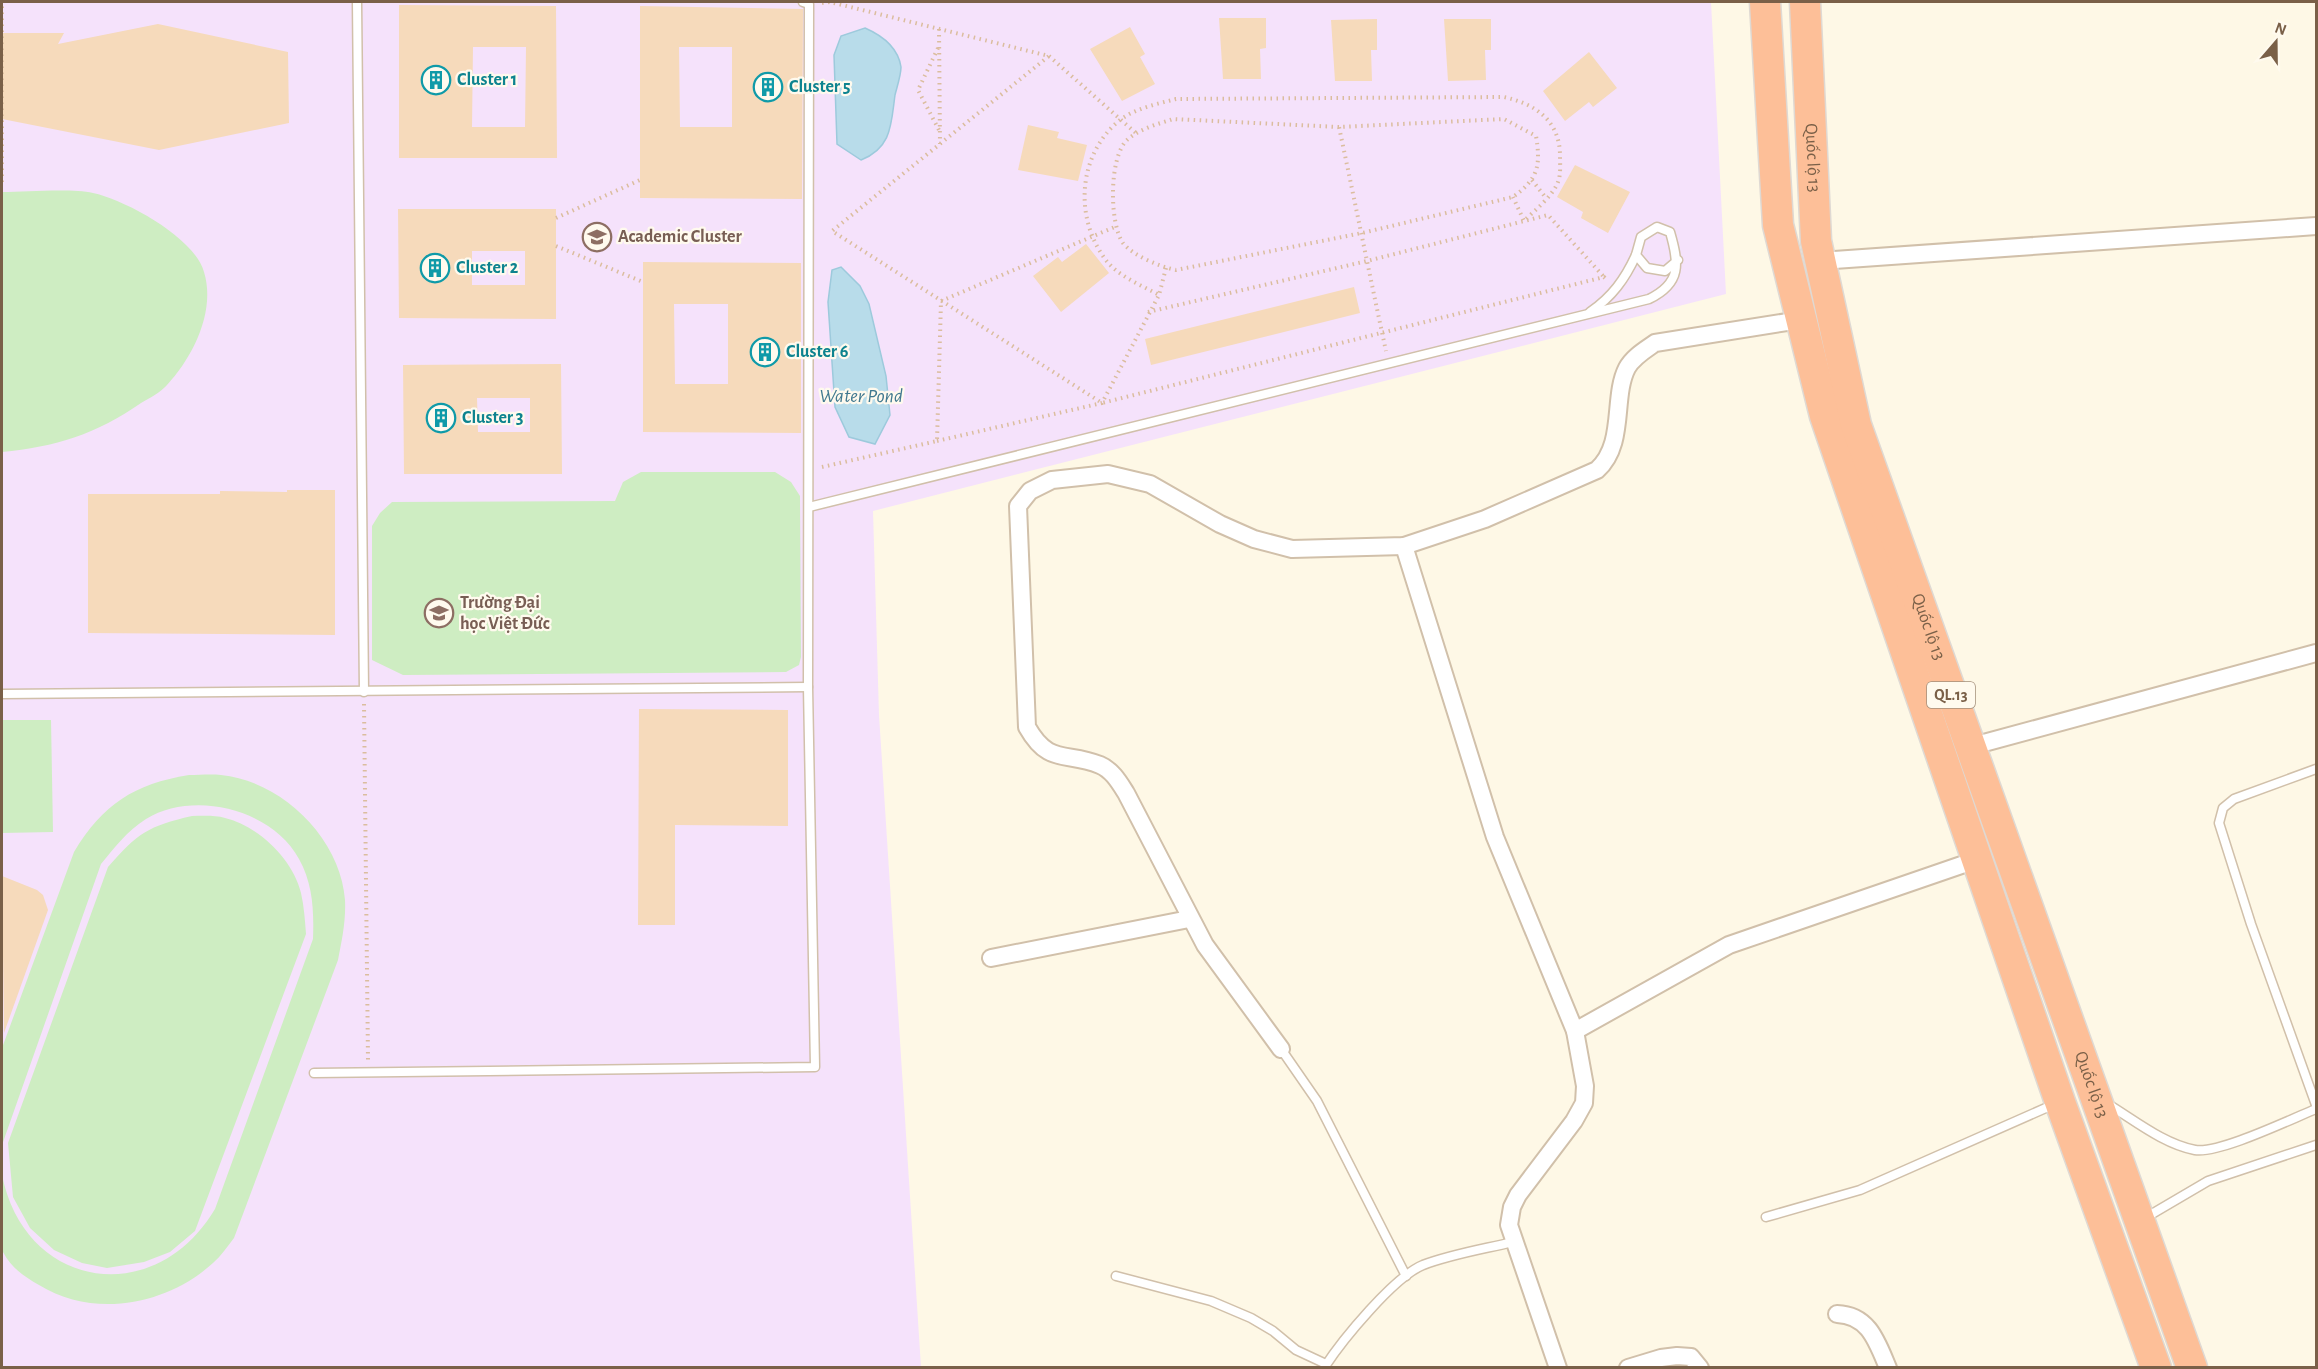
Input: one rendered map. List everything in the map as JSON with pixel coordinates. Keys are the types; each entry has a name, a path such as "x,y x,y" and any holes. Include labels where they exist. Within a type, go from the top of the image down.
{"highway":[{"name":"Quốc lộ 13","path":"1765,2 1778,225 1825,416 2060,1102 2156,1368"},
{"name":"Quốc lộ 13","path":"1805,2 1816,241 1856,425 2192,1368"}],"street":[{"path":"1820,261 2316,226"},
{"path":"1281,1049 1205,945 1189,919 1126,793 1114,776 1100,765 1054,755 1036,744 1027,727 1018,506 1030,491 1052,480 1108,474 1150,484 1220,524 1254,540 1292,549 1404,546 1485,519 1597,470 1607,461 1612,448 1627,369 1638,354 1655,343 1800,320"},
{"path":"1404,546 1495,837 1575,1031 1585,1086 1584,1103 1512,1207 1509,1225 1558,1368"},
{"path":"1969,747 2316,653"},
{"path":"1575,1031 1750,936 1976,860"},
{"path":"991,958 1189,919"},
{"path":"1837,1314 1850,1315 1864,1323 1874,1334 1888,1368"},
{"path":"1628,1368 1677,1356 1691,1357 1700,1368"}],"lane":[{"path":"357,2 364,692"},
{"path":"314,1073 815,1067 808,687 806,3"},
{"path":"809,507 1649,299 1664,292 1674,278 1678,260 1670,232 1657,228 1641,237 1627,276 1606,301 1584,315"},
{"path":"1636,255 1647,268 1665,272 1678,260"},
{"path":"2,694 808,687"},
{"path":"2096,1097 2167,1139 2198,1150 2216,1148 2316,1107 2251,924 2219,823 2223,808 2234,799 2316,769"},
{"path":"1281,1049 1317,1101 1406,1276"},
{"path":"1766,1218 1860,1190 2060,1102"},
{"path":"2140,1221 2208,1181 2316,1145"},
{"path":"1116,1276 1211,1301 1251,1318 1273,1331 1296,1350 1325,1366 1373,1307 1406,1276 1422,1266 1513,1242"}],"path":[{"path":"2,2 2,182"},
{"path":"806,3 830,2 1049,56 1137,134"},
{"path":"939,29 940,144"},
{"path":"939,45 918,90 940,132"},
{"path":"1049,56 832,231 1102,404"},
{"path":"1159,295 1117,271 1103,257 1092,237 1085,217 1083,191 1100,141 1121,120 1146,106 1176,99 1504,97 1523,101 1541,112 1552,124 1560,143 1558,183 1524,221"},
{"path":"1173,119 1339,127 1504,119 1536,136 1537,170 1528,186 1513,197 1362,233 1176,270 1157,266 1123,243 1114,218 1112,177 1125,141 1137,134 1173,119"},
{"path":"1339,127 1389,364"},
{"path":"556,218 640,180"},
{"path":"1532,180 1546,199"},
{"path":"1513,197 1524,221"},
{"path":"1148,312 1367,261 1548,214 1604,277 1617,287"},
{"path":"941,301 1117,226"},
{"path":"556,246 643,282"},
{"path":"1102,404 1148,312 1159,295 1166,268"},
{"path":"809,470 1102,404 1604,277"},
{"path":"937,441 941,301"},
{"path":"364,692 368,1071"}],"shaded area":[{"name":"Trường Đại học Việt Đức","path":"2,2 1711,2 1726,294 873,511 879,715 921,1367 2,1368"}],"green space":[{"path":"61,190 93,193 140,212 174,234 198,259 204,272 207,302 200,333 177,374 165,388 125,414 92,431 40,447 2,452 2,192"},
{"path":"641,472 775,472 791,482 800,496 801,657 799,665 786,672 403,675 372,660 372,526 380,513 392,502 615,501 623,482"},
{"path":"2,720 51,720 53,832 2,833"},
{"path":"189,775 221,775 266,788 286,801 320,835 333,856 341,877 345,900 338,960 234,1238 213,1263 174,1289 129,1302 106,1304 83,1302 60,1296 39,1285 19,1272 6,1258 1,1238 2,1175 15,1214 37,1243 64,1263 95,1273 127,1273 160,1262 190,1241 215,1209 313,939 312,898 304,868 287,842 270,828 230,809 208,806 186,806 165,810 146,819 116,845 101,864 2,1145 2,1048 74,852 96,821 122,799 152,784"},
{"path":"192,816 217,816 237,822 261,836 282,856 297,880 302,898 306,934 195,1231 170,1252 144,1262 107,1268 82,1263 54,1250 30,1228 13,1197 8,1143 108,867 145,832 165,823"}],"water":[{"path":"865,28 877,34 893,48 901,67 888,134 879,149 861,160 837,144 834,55 841,36"},
{"name":"Water Pond","path":"841,267 860,286 869,304 886,376 890,415 875,444 849,437 835,407 828,302 832,270"}],"building":[{"name":"Cluster 1","path":"399,5 556,6 557,158 399,158","holes":["473,47 526,47 525,127 472,127"]},
{"name":"Cluster 5","path":"640,6 803,9 802,199 640,198","holes":["679,47 732,47 732,127 680,127"]},
{"path":"1219,18 1266,18 1266,48 1260,49 1261,79 1223,79"},
{"path":"1377,19 1377,50 1371,50 1372,81 1335,81 1331,20"},
{"path":"1444,19 1491,19 1491,50 1485,50 1486,80 1448,81"},
{"path":"158,24 288,52 289,123 159,150 2,119 2,33 64,33 58,44"},
{"path":"1130,27 1145,54 1140,57 1155,84 1122,101 1090,49"},
{"path":"1589,52 1617,88 1593,107 1589,102 1565,121 1543,91"},
{"path":"1028,125 1059,132 1057,138 1087,145 1078,181 1018,170"},
{"path":"1575,165 1630,192 1608,233 1581,218 1583,212 1557,197"},
{"name":"Cluster 2","path":"398,209 556,209 556,319 399,318","holes":["472,251 525,251 525,285 472,285"]},
{"path":"1086,244 1109,273 1061,312 1033,276 1058,257 1062,262"},
{"name":"Cluster 6","path":"643,262 801,263 801,433 643,432","holes":["674,304 728,304 728,384 675,384"]},
{"path":"1354,287 1360,313 1151,365 1145,339"},
{"name":"Cluster 3","path":"561,364 562,474 404,474 403,365","holes":["477,398 530,398 530,432 478,432"]},
{"path":"287,490 335,490 335,635 88,633 88,494 220,494 220,491 287,492"},
{"path":"639,709 788,710 788,826 675,825 675,925 638,925"},
{"path":"2,876 37,890 43,895 48,910 4,1033"}],"place":[{"name":"Cluster 1","path":"436,80"},
{"name":"Cluster 5","path":"768,87"},
{"name":"Academic Cluster","path":"597,237"},
{"name":"Cluster 2","path":"435,268"},
{"name":"Cluster 6","path":"765,352"},
{"name":"Cluster 3","path":"441,418"},
{"name":"Trường Đại học Việt Đức","path":"439,613"}]}
